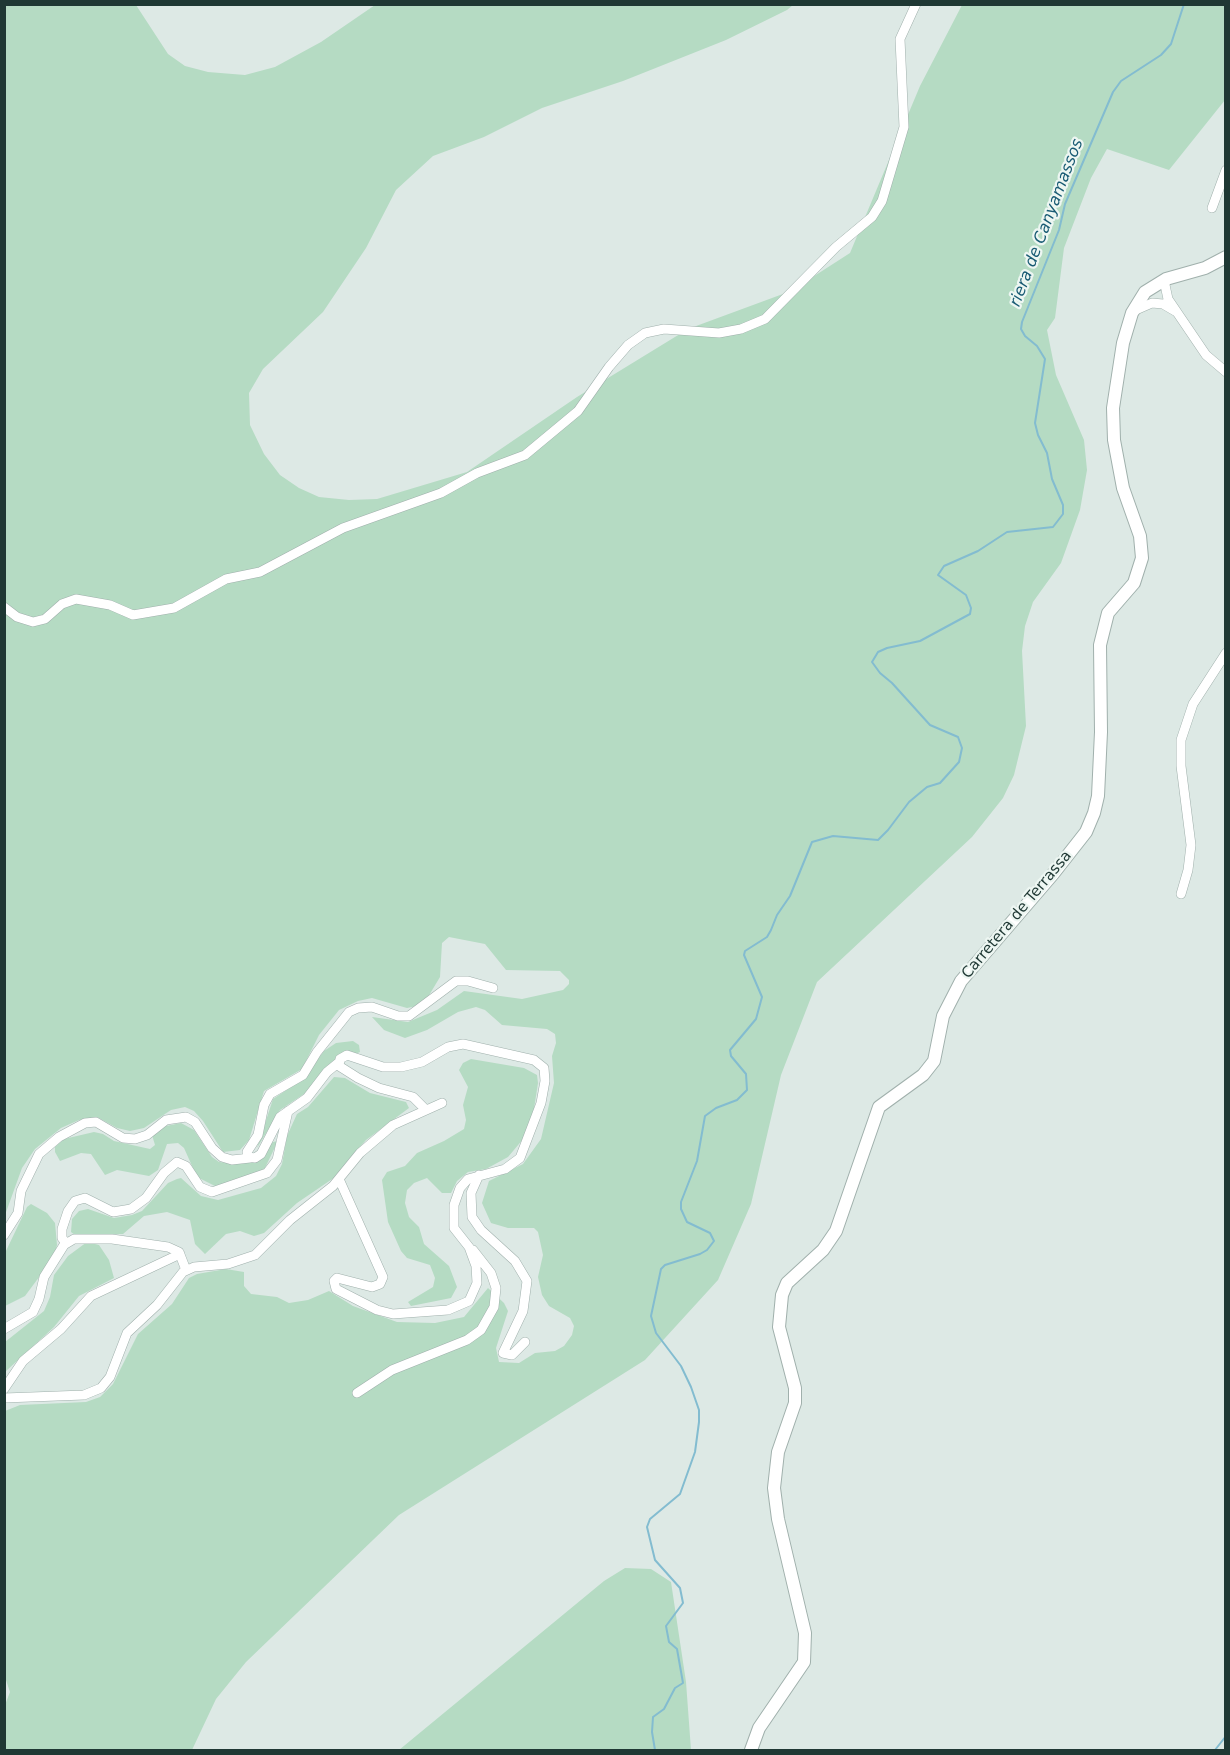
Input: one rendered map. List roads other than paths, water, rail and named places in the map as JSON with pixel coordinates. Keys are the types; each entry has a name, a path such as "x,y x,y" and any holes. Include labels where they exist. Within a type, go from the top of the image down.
{"street":[{"path":"4,607 17,617 33,622 45,619 62,604 76,599 110,605 133,615 174,608 226,579 260,572 343,528 441,493 477,473 525,455 578,411 609,367 628,345 645,333 664,329 719,333 741,329 765,318 850,234 872,217 882,201 904,127 900,39 916,4"},
{"path":"1212,208 1226,170"},
{"name":"Carretera de Terrassa","path":"751,1750 759,1728 804,1662 805,1633 778,1519 774,1488 778,1452 795,1403 795,1388 779,1327 782,1295 787,1282 823,1250 836,1231 879,1107 923,1075 934,1061 943,1016 961,981 1086,832 1098,795 1101,732 1100,645 1108,613 1134,583 1142,558 1140,536 1123,488 1114,440 1113,408 1117,371 1132,313 1145,292 1166,279 1205,268 1226,256"},
{"path":"1166,279 1165,291 1178,312 1206,355 1225,370"},
{"path":"1132,313 1142,305 1152,303 1163,304 1178,312"},
{"path":"1181,894 1188,870 1191,845 1181,766 1181,740 1192,704 1226,653"},
{"path":"250,1158 246,1152 260,1132 264,1105 270,1094 303,1075 333,1030 352,1010 372,1007 398,1016 409,1016 422,1010 456,981 468,981 493,988"},
{"path":"4,1235 18,1213 21,1191 39,1154 59,1137 85,1123 96,1122 127,1139 135,1139 147,1135 166,1120 183,1116 197,1125 212,1148 222,1157 232,1160 250,1158 261,1154 280,1117 307,1098 327,1072 347,1055 382,1067 401,1067 416,1064 460,1044 541,1063 546,1076 543,1096 522,1155 511,1166 479,1175 463,1183 452,1216 455,1231 491,1273 496,1288 494,1307 481,1330 467,1340 392,1370 357,1393"},
{"path":"338,1064 344,1070 371,1085 417,1099 426,1108"},
{"path":"4,1398 84,1395 101,1388 110,1377 127,1333 157,1305 186,1270 198,1266 228,1264 255,1255 290,1220 339,1179 360,1153 393,1125 426,1108 442,1103"},
{"path":"66,1243 62,1238 62,1229 68,1210 78,1199 86,1198 113,1212 131,1209 146,1198 164,1173 177,1162 186,1166 200,1187 212,1192 267,1173 277,1160 290,1109"},
{"path":"479,1175 471,1193 472,1217 481,1230 515,1261 527,1281 523,1311 503,1353 512,1355 525,1342"},
{"path":"339,1179 383,1277 380,1284 372,1287 337,1278 333,1284 338,1290 388,1314 424,1314 454,1309 469,1301 476,1289 476,1266 469,1247"},
{"path":"4,1329 34,1309 44,1277 66,1243 82,1238 129,1241 168,1247 180,1254 186,1270"},
{"path":"4,1389 23,1360 61,1329 91,1296 180,1254"}],"waterway":[{"name":"riera de Canyamassos","path":"655,1750 652,1732 653,1717 664,1709 675,1688 683,1683 677,1649 669,1642 666,1626 683,1603 680,1588 655,1560 647,1527 650,1519 680,1494 695,1452 699,1410 681,1366 656,1333 651,1316 661,1269 665,1265 700,1254 707,1250 714,1241 710,1233 687,1222 681,1209 681,1202 697,1161 705,1116 716,1108 737,1100 747,1090 746,1074 731,1056 730,1050 756,1019 762,997 744,955 745,951 767,937 777,915 790,896 812,842 833,836 878,840 909,802 927,787 940,783 959,762 962,748 958,737 930,725 872,662 878,652 920,641 970,614 971,608 966,595 938,575 944,566 978,551 1007,532 1053,527 1063,514 1063,505 1052,479 1047,453 1035,423 1045,359 1037,346 1025,336 1021,329 1022,322 1059,230 1065,204 1113,92 1121,81 1161,55 1171,44 1184,4"},
{"path":"1215,1750 1226,1736"}]}
